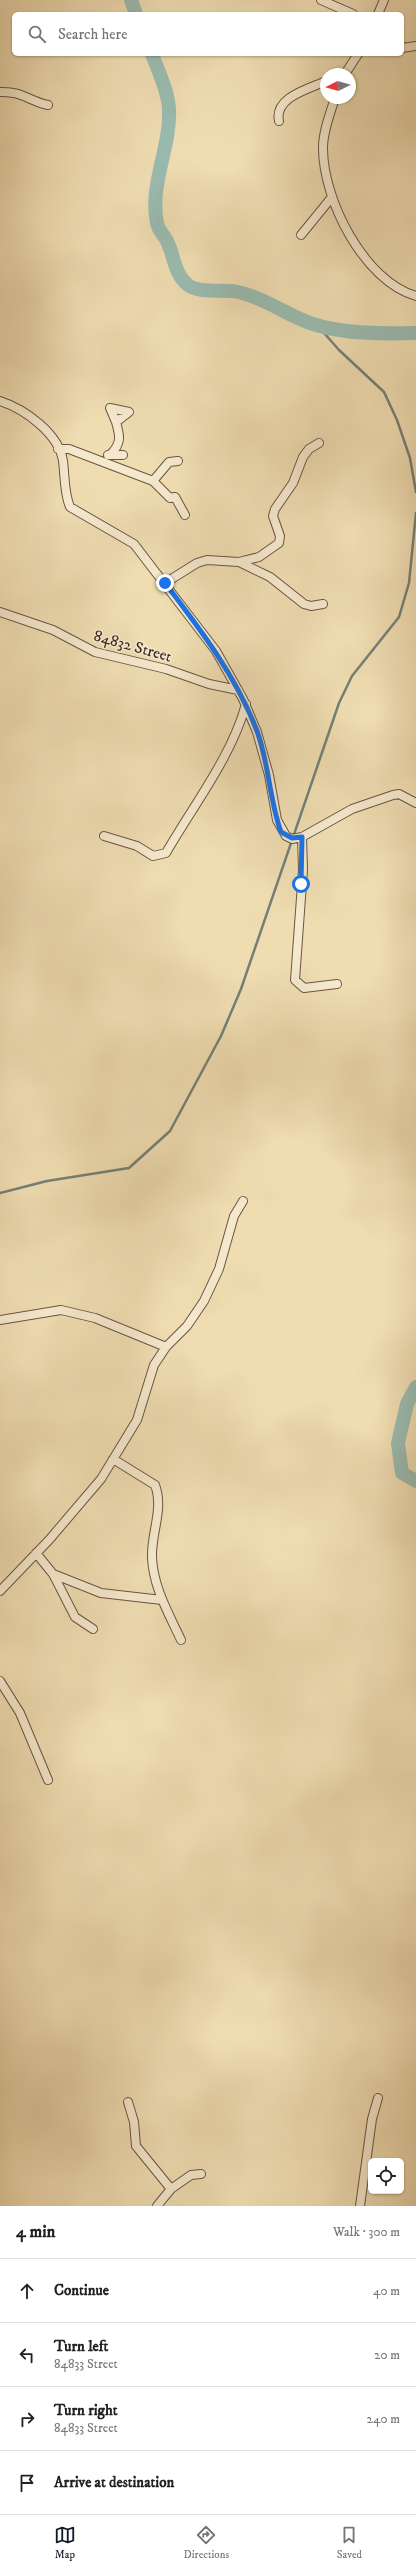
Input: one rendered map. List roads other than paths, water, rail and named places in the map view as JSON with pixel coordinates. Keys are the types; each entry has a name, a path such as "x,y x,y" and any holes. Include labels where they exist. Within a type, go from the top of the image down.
{"street":[{"path":"322,0 349,12"},
{"path":"379,12 384,0"},
{"path":"405,48 416,46"},
{"path":"405,48 416,53"},
{"path":"349,68 357,56"},
{"path":"279,121 278,114 283,104 303,91 320,84"},
{"path":"0,92 14,91 38,103 48,105"},
{"path":"334,104 324,136 323,148 332,196 347,231 376,270 392,285 416,296"},
{"path":"300,235 332,196"},
{"path":"0,401 37,423 55,442 62,460 66,498 70,507 134,544 216,652 246,704 257,732 281,832 292,838 302,837 352,809 394,795 405,796 416,803"},
{"path":"110,455 118,448 121,437 116,422"},
{"path":"165,583 197,563 213,560 239,562 259,557 279,543 280,536 273,516 275,510 293,483 303,457 309,449 319,443"},
{"path":"58,448 69,449 153,481 170,498 174,497 185,514"},
{"path":"96,459 110,455 123,455"},
{"path":"153,481 169,462 178,461"},
{"path":"239,562 270,577 304,604 311,606 323,604"},
{"name":"84832 Street","path":"0,612 53,630 95,652 166,669 209,684 238,690"},
{"path":"104,836 125,842 154,856 166,853 224,755 242,719 246,704"},
{"path":"302,837 303,864 295,980 304,988 337,984"},
{"path":"0,1591 101,1480 137,1420 154,1365 166,1347 187,1326 204,1301 219,1269 234,1216 243,1201"},
{"path":"0,1320 61,1310 69,1311 114,1325 166,1347"},
{"path":"113,1459 135,1474 149,1480 155,1485 158,1492 157,1524 152,1557 158,1590 181,1640"},
{"path":"36,1553 53,1574 75,1616 92,1629"},
{"path":"53,1574 101,1593 162,1600"},
{"path":"0,1681 20,1713 48,1780"},
{"path":"360,2206 372,2119 378,2098"},
{"path":"128,2102 134,2122 136,2146 171,2189"},
{"path":"157,2206 171,2189 191,2175 201,2174"}],"waterway":[{"path":"131,0 135,12"},
{"path":"153,56 165,88 169,109 167,138 158,180 155,209 158,226 167,241 177,270 183,281 193,288 212,291 232,291 248,295 306,322 328,328 366,333 416,333"},
{"path":"317,325 339,350 384,392 397,420 410,458 416,492"},
{"path":"0,1193 47,1181 129,1168 170,1131 221,1036 241,989 339,703 352,676 399,617 409,583 416,513"},
{"path":"416,1387 407,1404 398,1443 402,1473 416,1481"}]}
